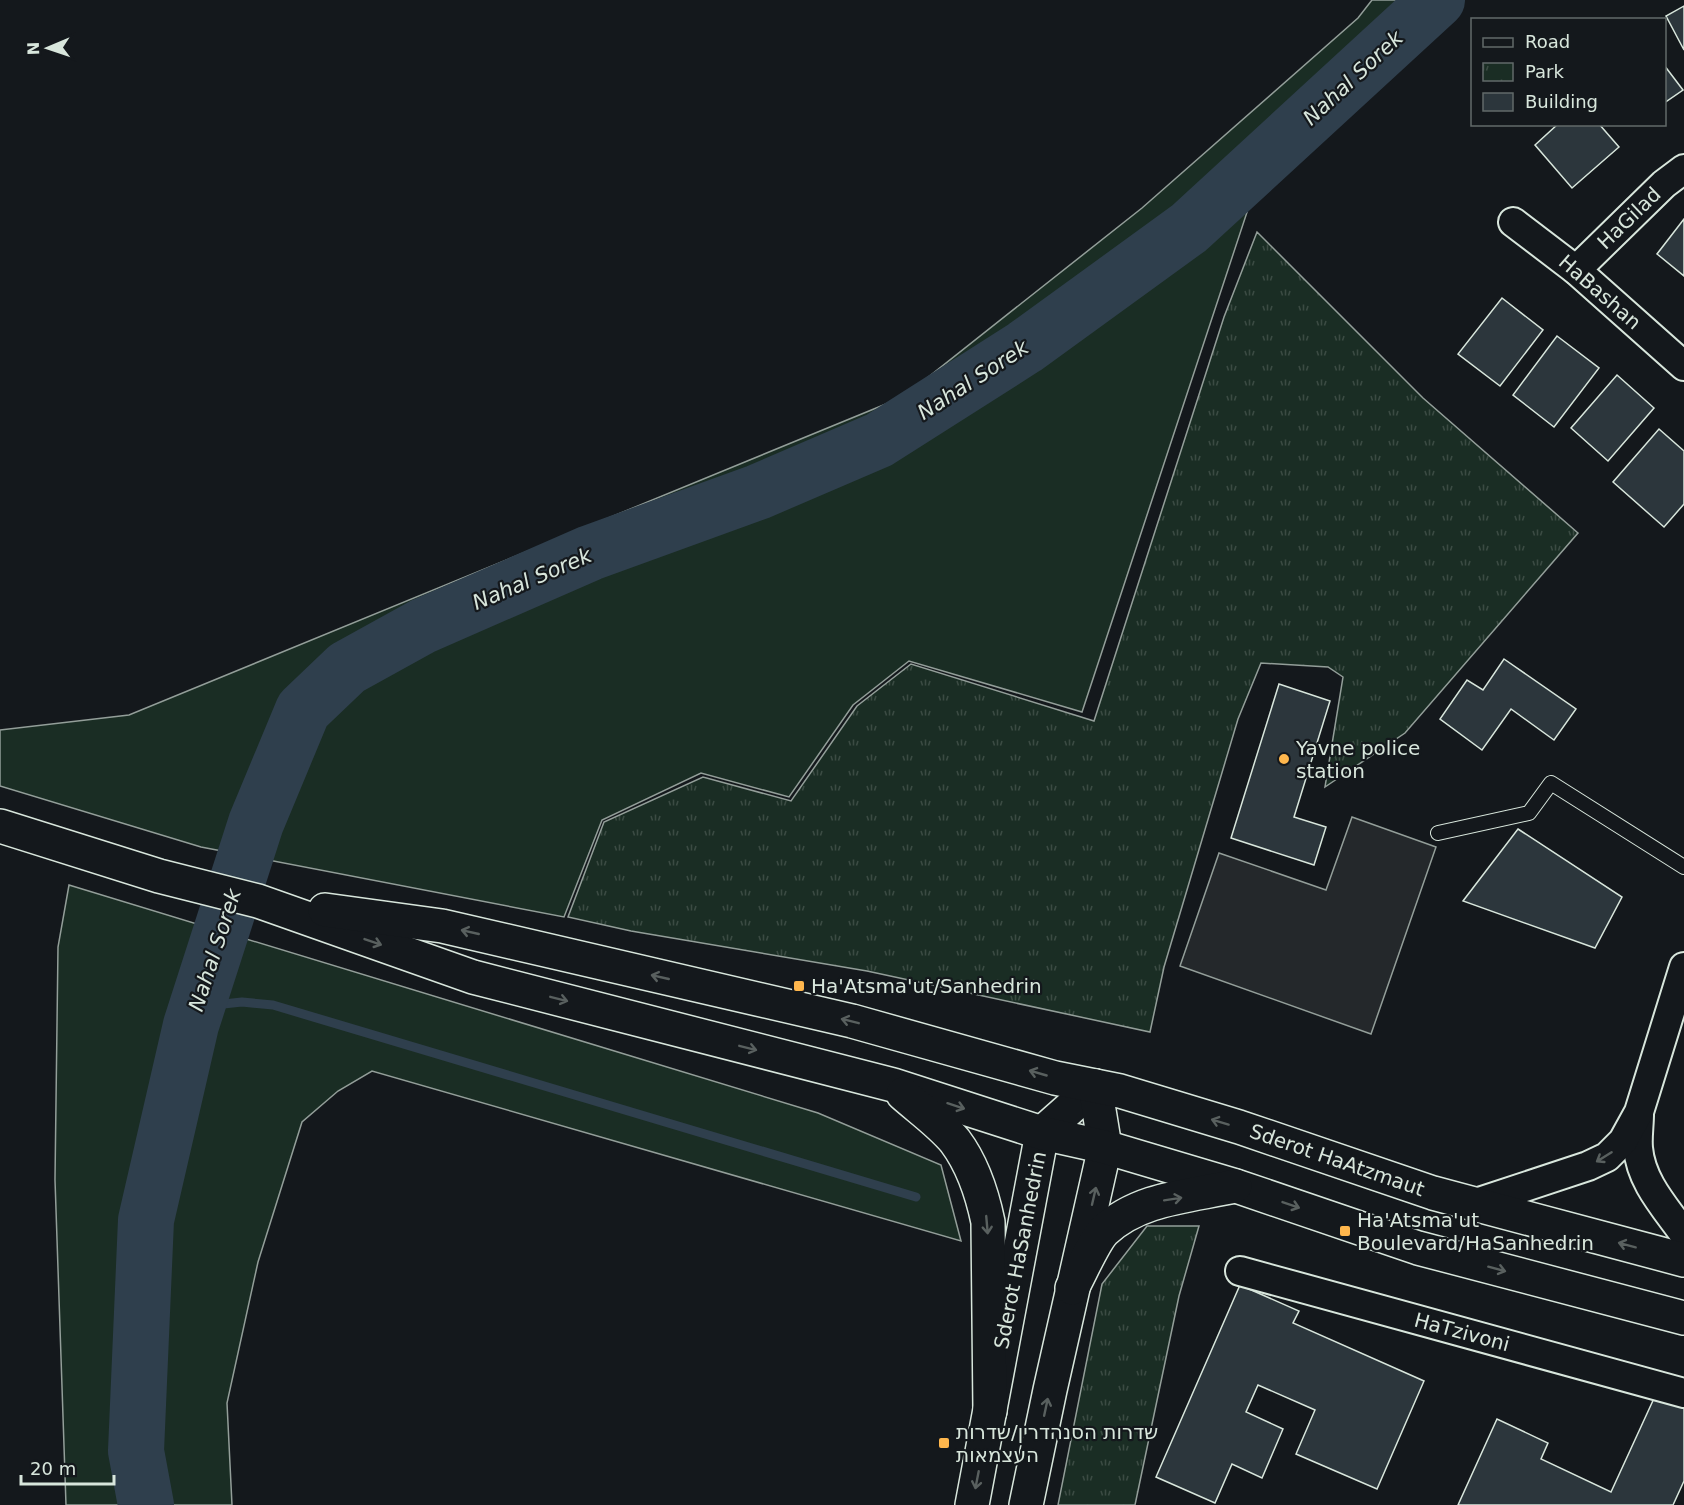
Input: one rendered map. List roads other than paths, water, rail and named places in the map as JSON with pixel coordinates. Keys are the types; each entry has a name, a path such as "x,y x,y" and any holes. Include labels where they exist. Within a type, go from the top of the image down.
{"main road":[{"path":"0,826 159,876 258,902 473,977 893,1085 1042,1133 1105,1147 1236,1186 1418,1248 1684,1318"},
{"name":"Sderot HaAtzmaut","path":"258,902 442,926 852,1022 1055,1078 1120,1091 1239,1127 1433,1193 1684,1260"},
{"path":"893,1085 955,1140 972,1168 982,1196 988,1222 990,1411"},
{"path":"1026,1505 1072,1288 1105,1147 1095,1086"},
{"name":"Sderot HaSanhedrin","path":"972,1505 1042,1133 1095,1086"},
{"path":"1072,1288 1103,1232 1126,1215 1156,1202 1236,1186"}],"street":[{"name":"HaGilad","path":"1576,270 1664,184 1684,169"},
{"name":"HaBashan","path":"1513,222 1576,270 1684,366"},
{"path":"1473,1204 1588,1166 1607,1157 1623,1141 1640,1112 1684,967"},
{"path":"1640,1112 1638,1147 1648,1184 1684,1234"},
{"name":"HaTzivoni","path":"1240,1270 1684,1393"}],"lane":[{"path":"1438,833 1529,813 1551,783 1684,867"}],"waterway":[{"name":"Nahal Sorek","path":"146,1505 136,1451 146,1220 191,1025 256,823 303,710 347,668 423,626 590,553 758,492 879,440 1025,347 1189,228 1437,0"},
{"path":"191,1025 214,1005 242,1002 273,1005 916,1197"}],"place":[{"name":"Yavne police station","path":"1284,759"},
{"name":"Ha'Atsma'ut/Sanhedrin","path":"799,986"},
{"name":"Ha'Atsma'ut Boulevard/HaSanhedrin","path":"1345,1231"},
{"name":"שדרות הסנהדרין/שדרות העצמאות","path":"944,1443"}]}
